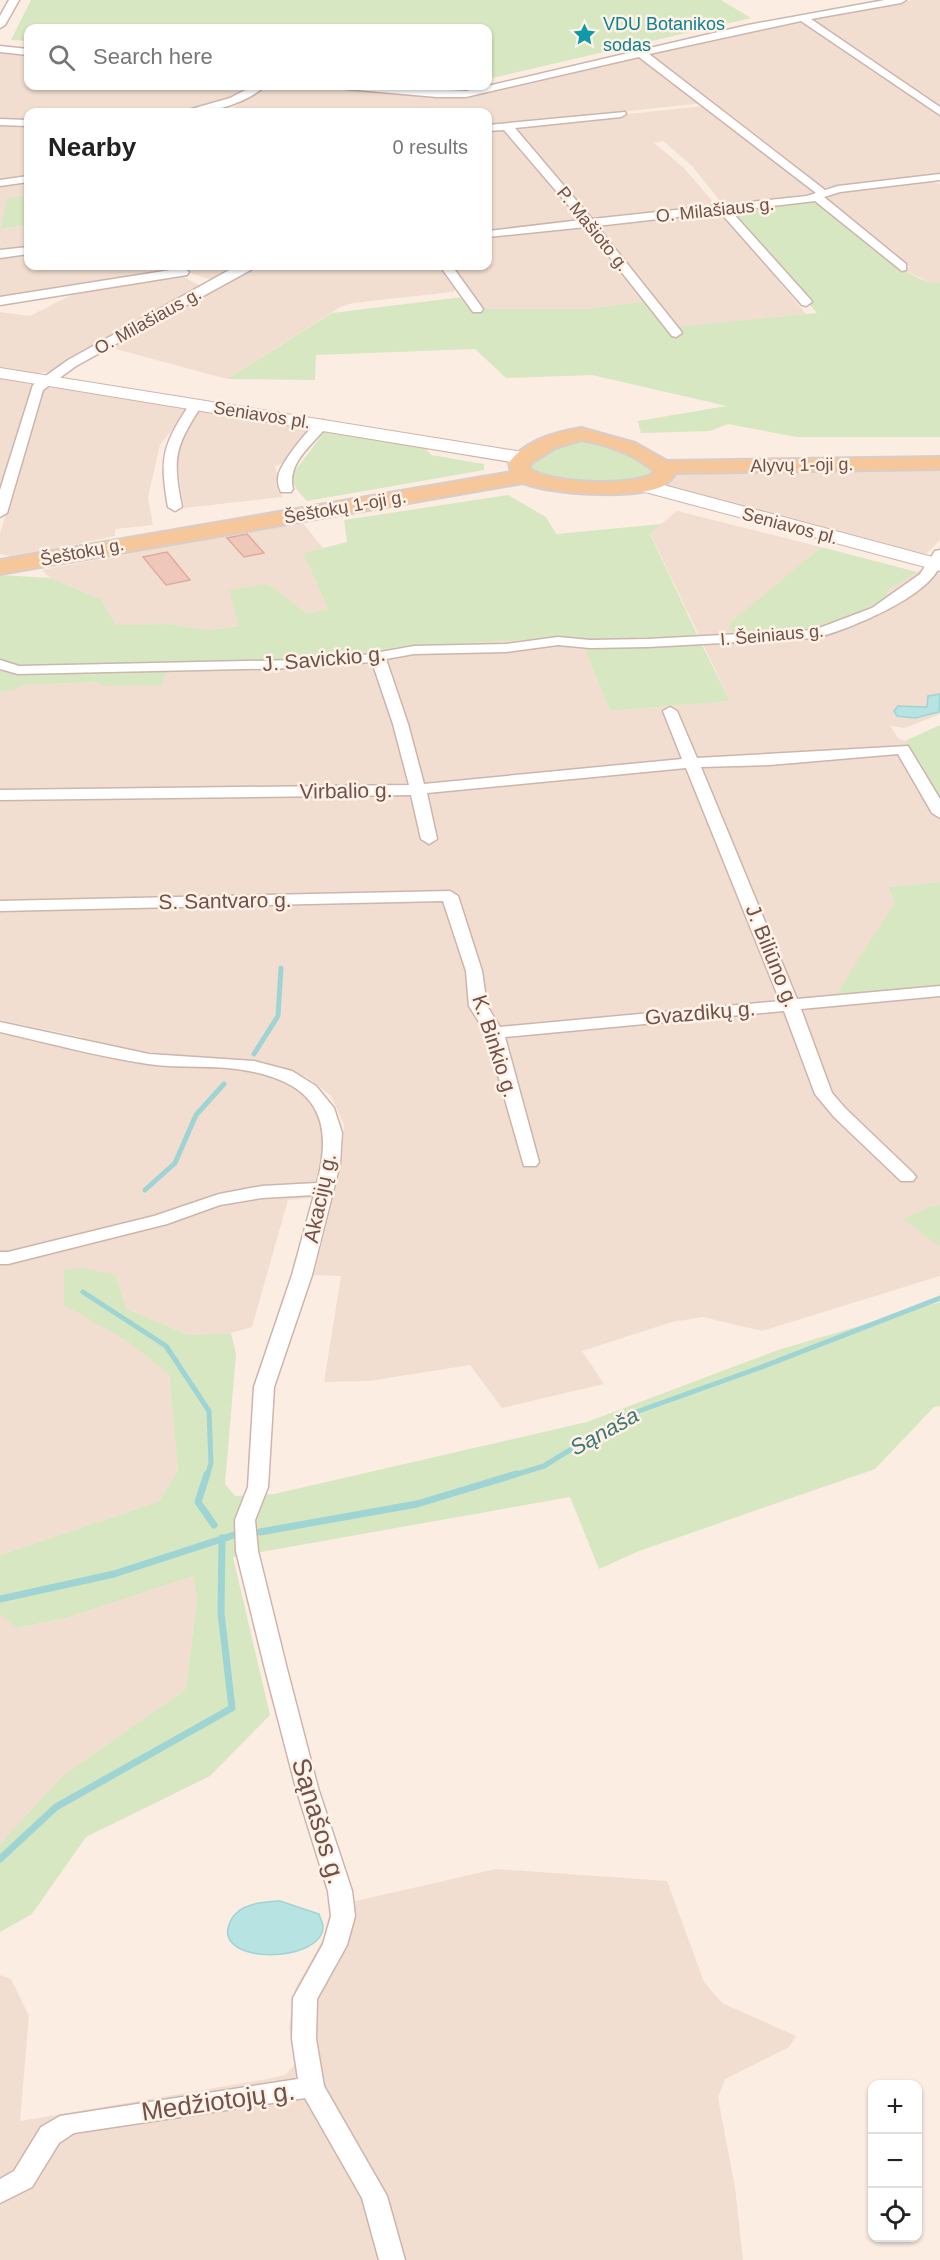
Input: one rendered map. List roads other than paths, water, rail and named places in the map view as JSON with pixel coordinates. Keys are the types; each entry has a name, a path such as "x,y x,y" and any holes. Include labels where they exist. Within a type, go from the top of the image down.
{"main road":[{"path":"525,467 566,437 588,435 610,440 664,467"},
{"name":"Alyvų 1-oji g.","path":"664,467 940,463"},
{"name":"Seniavos pl.","path":"525,467 554,484 641,485 660,480 666,472 664,467"},
{"name":"Šeštokų 1-oji g.","path":"164,537 525,467"},
{"name":"Šeštokų g.","path":"0,567 164,537"}],"street":[{"path":"1,20 14,0"},
{"path":"492,87 801,17 901,0"},
{"path":"801,17 940,112"},
{"path":"0,49 24,52"},
{"path":"641,53 821,195 902,267"},
{"path":"203,108 242,97 253,90"},
{"path":"395,90 456,95 478,90"},
{"path":"225,103 230,108"},
{"path":"492,128 621,114"},
{"path":"0,122 24,123"},
{"name":"P. Mašioto g.","path":"507,126 590,224 676,333"},
{"name":"O. Milašiaus g.","path":"492,234 723,210 821,195 838,189 939,178"},
{"path":"0,183 24,180"},
{"path":"723,210 806,302"},
{"path":"0,254 24,251"},
{"path":"0,301 175,270"},
{"path":"184,270 216,283"},
{"name":"O. Milašiaus g.","path":"45,380 216,283 244,270"},
{"path":"449,270 477,309"},
{"name":"Seniavos pl.","path":"0,373 323,424 525,467"},
{"path":"0,513 36,390 45,380"},
{"path":"175,507 167,468 170,447 196,405"},
{"path":"286,489 283,477 288,468 299,451 323,424"},
{"name":"Seniavos pl.","path":"641,485 937,561"},
{"name":"I. Šeiniaus g.","path":"648,643 800,635 833,629 877,610 893,600 925,577 937,561"},
{"name":"J. Savickio g.","path":"0,664 18,670 296,664 378,657 414,650 506,648 558,641 590,644 648,643"},
{"path":"378,657 397,706 419,789 429,839"},
{"name":"J. Biliūno g.","path":"670,711 792,1005 824,1094 830,1103 907,1177"},
{"name":"Virbalio g.","path":"0,795 419,789 692,763 770,760 903,749 940,813"},
{"name":"S. Santvaro g.","path":"0,906 450,896"},
{"name":"K. Binkio g.","path":"450,896 474,971 478,1006 495,1033 530,1162"},
{"name":"Gvazdikų g.","path":"495,1033 940,991"},
{"name":"Akacijų g.","path":"0,1027 149,1059 248,1065 286,1076 310,1090 325,1108 333,1133 330,1164 302,1275 264,1387 258,1487 245,1520 247,1551"},
{"path":"0,1258 8,1258 149,1222 181,1210 219,1201 302,1188 324,1189"},
{"name":"Sąnašos g.","path":"247,1551 307,1788 340,1891 343,1916 335,1946 305,1998 304,2039 312,2087"},
{"name":"Medžiotojų g.","path":"0,2192 23,2179 50,2135 69,2123 312,2087 374,2196 392,2260"}],"water":[{"path":"940,694 939,712 915,718 897,716 894,711 898,706 927,707 928,696"},
{"path":"280,1901 319,1914 323,1927 318,1939 305,1948 268,1955 249,1952 235,1946 228,1935 231,1920 235,1914 252,1904"}],"waterway":[{"path":"254,1054 278,1016 281,968"},
{"path":"145,1190 175,1163 196,1115 224,1084"},
{"path":"83,1292 166,1346 209,1411 211,1463 207,1476"},
{"name":"Sąnaša","path":"511,1476 544,1466 625,1416 759,1368 940,1298"},
{"path":"207,1474 198,1502 214,1525"},
{"name":"Sąnaša","path":"260,1532 417,1504 516,1474"},
{"name":"Sąnaša","path":"222,1539 234,1535"},
{"path":"0,1599 114,1574 222,1539"},
{"path":"0,1859 56,1807 232,1708 221,1613 222,1539"}],"place":[{"name":"VDU Botanikos sodas","path":"585,34"}]}
